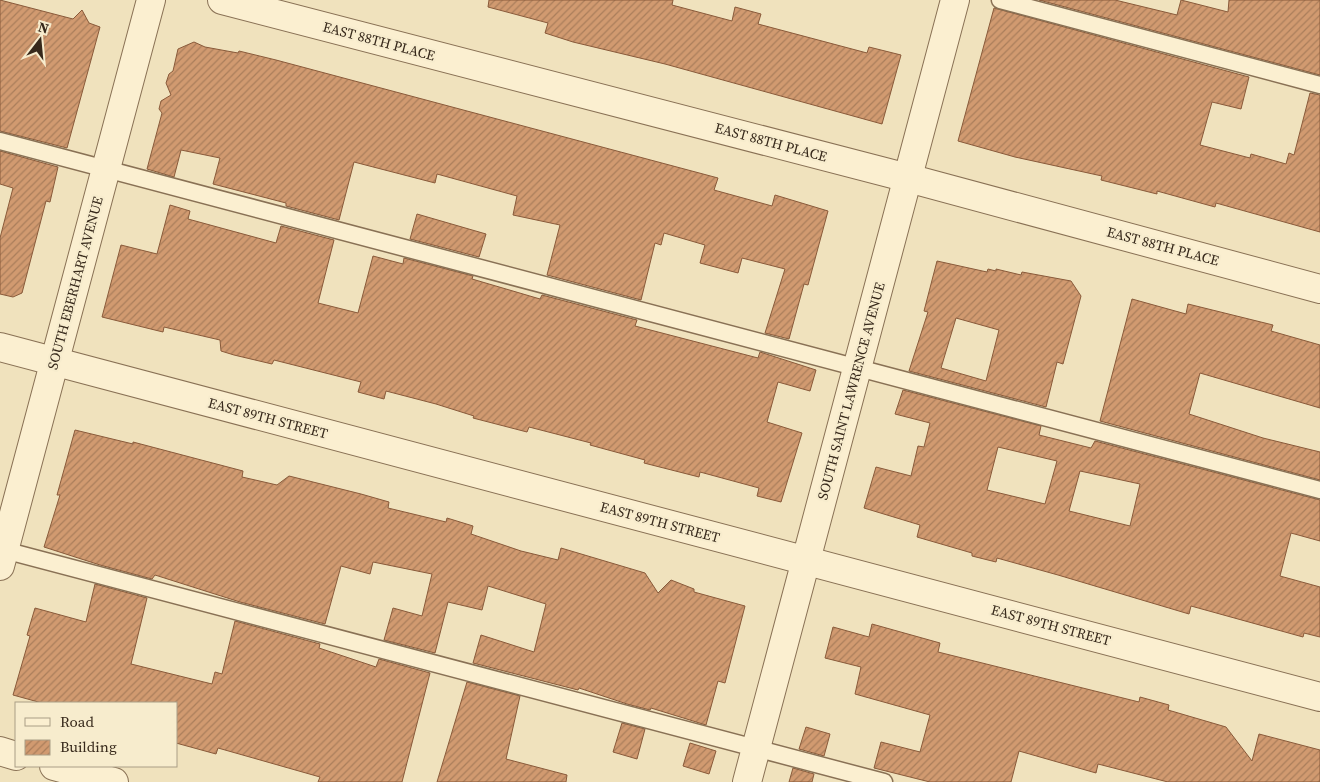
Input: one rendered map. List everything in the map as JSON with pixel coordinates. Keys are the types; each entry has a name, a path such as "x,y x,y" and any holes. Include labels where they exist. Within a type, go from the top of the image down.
{"street":[{"name":"SOUTH EBERHART AVENUE","path":"1,555 151,0"},
{"name":"EAST 88TH PLACE","path":"222,0 908,178 1320,289"},
{"name":"SOUTH SAINT LAWRENCE AVENUE","path":"748,782 955,0"},
{"name":"EAST 89TH STREET","path":"0,347 1320,696"},
{"path":"0,751 15,756"},
{"path":"58,767 114,782"}],"lane":[{"path":"1000,0 1320,85"},
{"path":"0,141 1320,490"},
{"path":"1,555 884,782"}],"building":[{"path":"0,0 73,19 82,10 89,23 100,27 67,148 0,131"},
{"path":"489,0 673,0 672,5 732,21 735,7 761,14 758,24 867,53 869,47 901,55 882,124 665,64 573,42 545,33 548,23 488,7"},
{"path":"1039,0 1115,0 1177,15 1181,0 1228,12 1229,0 1320,0 1320,75"},
{"path":"994,8 1249,77 1241,109 1212,102 1200,145 1250,158 1251,154 1286,164 1289,153 1294,155 1310,93 1320,95 1320,232 1216,203 1215,207 1157,191 1157,194 1101,180 1102,176 1015,157 958,141"},
{"path":"194,42 205,47 238,53 239,51 276,60 718,178 714,190 772,206 775,195 828,211 808,285 804,284 789,339 765,333 785,269 742,258 738,273 700,263 705,245 664,233 661,245 655,243 641,300 547,275 560,225 513,215 517,196 437,174 435,183 354,162 339,220 286,206 286,203 213,184 220,158 181,150 174,177 147,169 162,113 159,109 161,101 171,95 166,83 169,74 173,71 178,49"},
{"path":"0,151 58,167 50,202 46,201 22,293 13,297 0,294 0,238 13,188 0,184"},
{"path":"170,205 190,211 188,219 276,243 281,226 334,240 318,303 358,313 373,256 403,264 404,258 473,276 472,279 540,299 542,295 637,320 635,326 758,358 760,352 816,370 810,391 778,382 767,422 802,433 781,502 757,496 759,488 700,472 699,477 644,463 645,460 590,445 591,443 529,427 527,432 473,418 474,416 436,404 386,391 384,399 358,392 361,382 274,360 272,364 234,355 221,351 220,340 164,327 163,332 102,317 121,245 157,254"},
{"path":"417,214 486,234 479,257 410,239"},
{"path":"937,261 987,272 988,269 996,271 996,269 1021,275 1022,272 1071,281 1081,296 1063,364 1057,362 1046,407 909,371 928,312 924,311","holes":["956,318 999,330 986,381 941,368"]},
{"path":"1132,299 1186,314 1188,304 1273,325 1271,331 1320,345 1320,408 1200,373 1189,414 1263,438 1320,452 1320,480 1100,421"},
{"path":"903,390 1041,426 1039,435 1091,448 1095,441 1320,500 1320,541 1291,533 1280,576 1320,587 1320,637 1304,633 1303,637 1191,606 1189,614 997,558 996,562 972,556 972,553 917,537 920,525 864,508 876,467 911,476 918,446 924,447 930,423 895,414","holes":["998,447 1057,461 1045,504 987,490","1080,471 1140,484 1130,526 1069,511"]},
{"path":"75,430 133,444 133,442 243,471 242,477 277,485 289,476 361,494 389,502 388,508 446,522 447,518 473,526 471,534 521,551 558,560 561,548 645,573 658,593 671,580 694,589 694,592 745,606 725,683 718,681 706,725 651,708 650,710 627,704 579,688 578,690 473,663 481,635 534,652 546,604 488,586 482,610 448,602 435,653 384,640 393,608 422,616 432,574 373,562 370,574 341,566 325,624 240,602 155,575 152,579 100,565 44,547 60,495 57,495"},
{"path":"95,584 147,598 131,664 212,684 215,672 222,674 235,621 320,644 319,648 376,667 379,659 430,673 402,782 318,782 320,777 218,748 216,754 178,744 178,702 38,702 13,695 30,636 27,635 35,608 86,622"},
{"path":"872,624 940,643 938,652 1139,702 1140,697 1169,705 1168,710 1226,727 1252,761 1259,734 1320,750 1320,782 1168,782 1098,764 1096,773 1019,751 1011,782 930,782 874,768 881,742 920,752 930,715 855,694 861,667 825,658 833,627 869,637"},
{"path":"467,682 520,696 506,759 567,775 566,782 437,782"},
{"path":"622,723 645,729 637,759 613,752"},
{"path":"806,727 830,734 824,756 799,749"},
{"path":"690,743 716,751 709,774 683,766"},
{"path":"793,768 814,774 812,782 789,782"}]}
